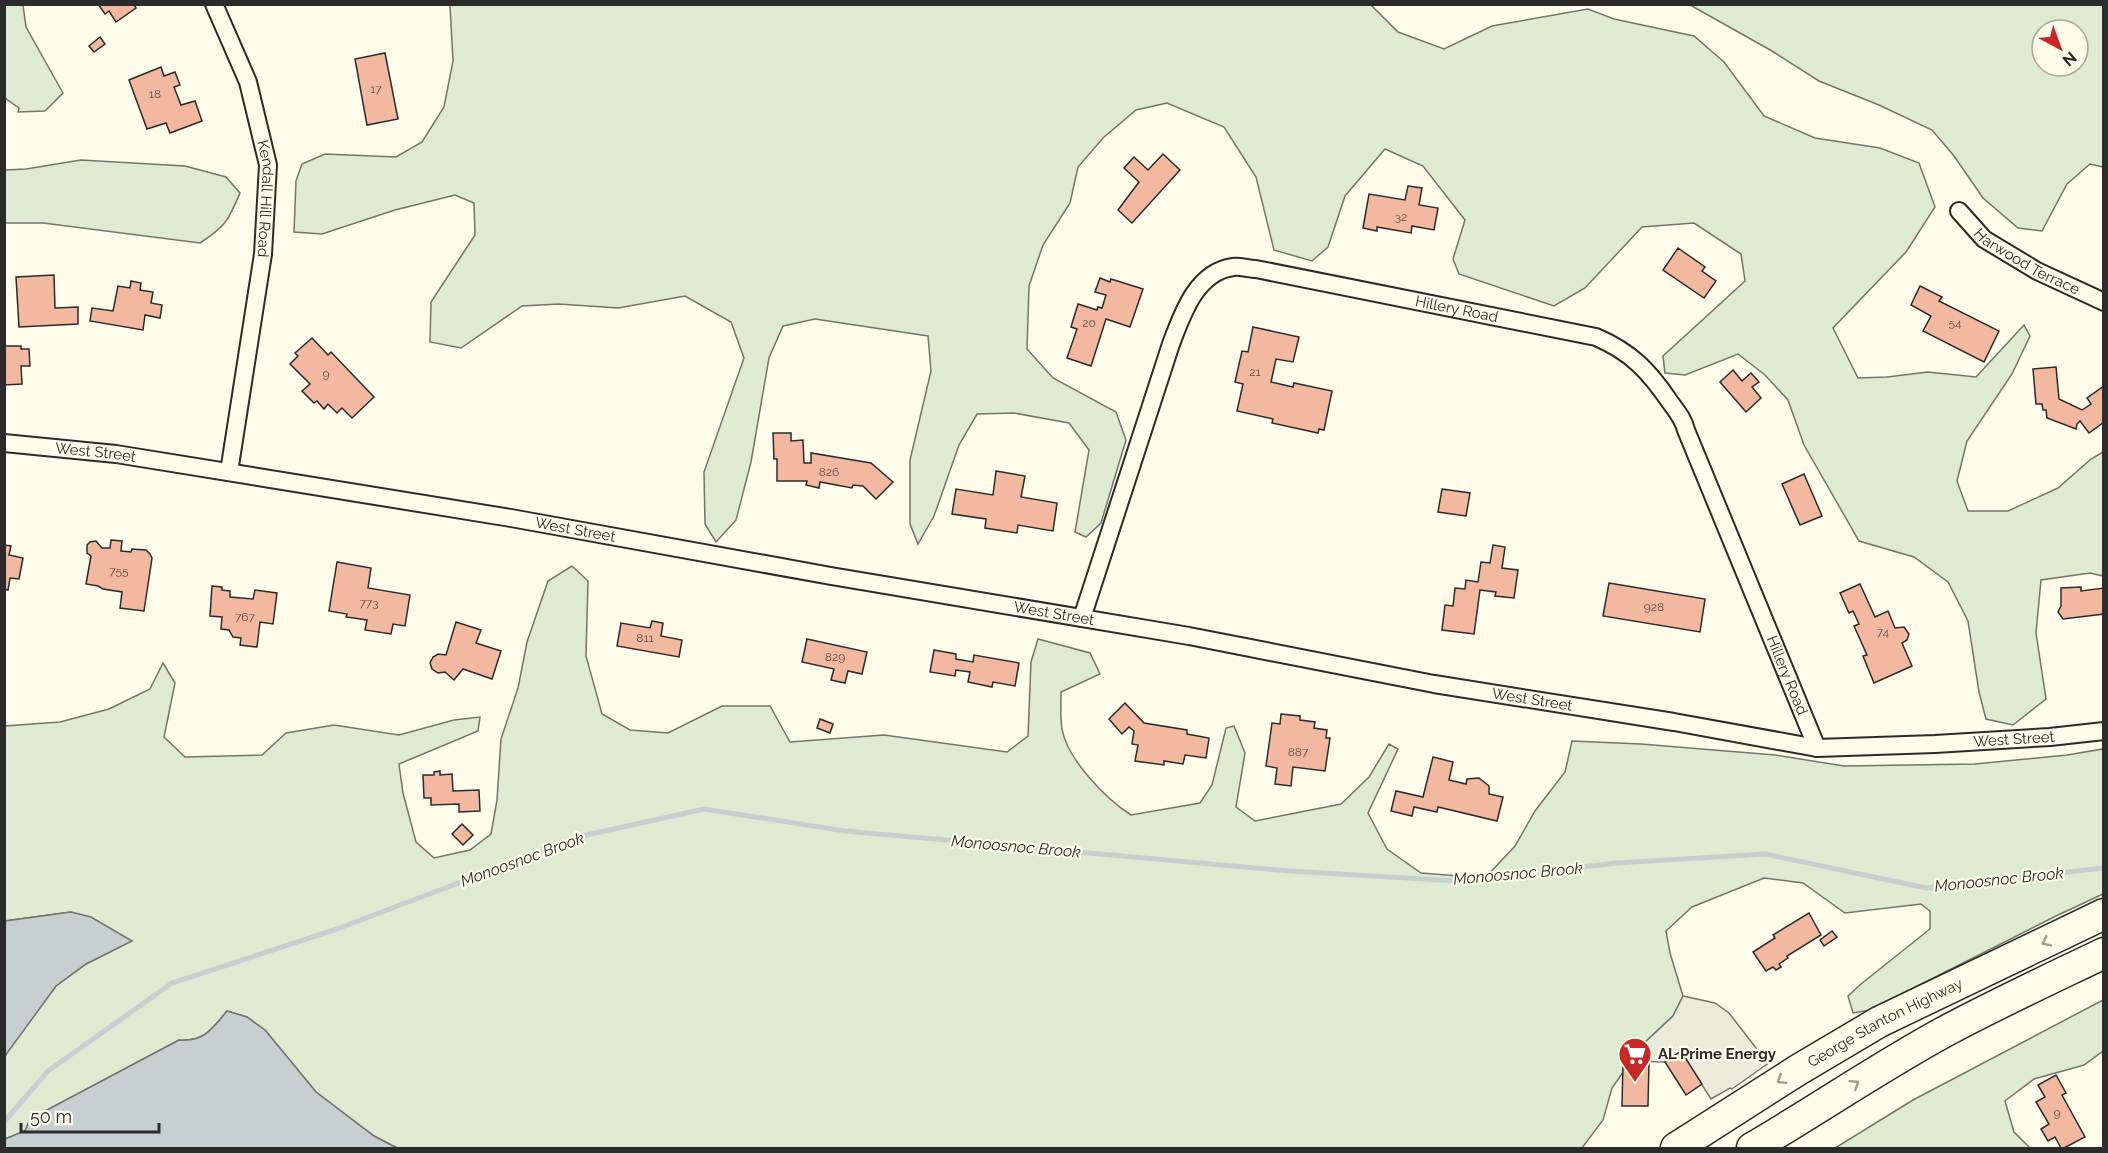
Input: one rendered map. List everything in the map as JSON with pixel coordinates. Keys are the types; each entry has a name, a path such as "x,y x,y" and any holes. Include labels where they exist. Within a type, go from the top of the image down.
{"highway":[{"name":"George Stanton Highway","path":"1676,1149 1798,1070 1880,1022 2101,915"},
{"path":"1752,1149 1943,1032 2103,953"}],"street":[{"name":"Kendall Hill Road","path":"214,4 248,82 268,165 263,254 229,472"},
{"name":"Harwood Terrace","path":"1959,211 1984,240 2037,271 2103,302"},
{"name":"Hillery Road","path":"1082,618 1171,344 1188,301 1208,279 1221,271 1233,267 1256,269 1596,337 1618,347 1635,359 1683,419 1817,748"},
{"name":"West Street","path":"4,443 116,454 511,518 831,576 1189,636 1434,684 1674,722 1817,748 2016,739 2103,730"}],"green space":[{"path":"5,4 23,5 26,27 63,93 45,111 18,112 19,108 5,98"},
{"path":"1370,4 1398,32 1444,49 1492,26 1588,9 1614,19 1694,36 1724,62 1764,116 1815,138 1880,148 1919,163 1935,207 1906,252 1833,328 1858,378 1928,372 1976,377 2024,325 2030,336 2012,374 1967,441 1957,481 1968,511 2008,511 2058,488 2091,459 2103,452 2103,576 2090,573 2041,580 2036,633 2046,699 2013,725 1986,719 1979,692 1968,621 1948,582 1914,557 1859,541 1804,445 1788,400 1765,375 1738,354 1685,375 1665,373 1663,356 1745,281 1741,254 1694,223 1642,227 1585,288 1554,306 1459,274 1453,259 1465,220 1423,166 1385,149 1345,196 1328,247 1312,261 1274,250 1256,177 1224,127 1167,103 1136,110 1103,138 1078,167 1070,203 1043,245 1029,286 1027,349 1053,378 1116,412 1126,440 1101,523 1086,537 1075,532 1089,450 1069,423 1014,413 977,414 959,445 934,516 918,544 910,524 910,460 931,371 928,336 815,319 783,326 769,358 751,462 736,520 716,542 705,524 704,472 744,358 731,322 685,296 618,308 559,304 522,306 461,348 430,342 431,302 475,235 474,203 455,195 395,210 322,234 294,232 296,181 302,164 325,154 396,157 422,142 444,107 453,61 450,5"},
{"path":"1690,5 2103,5 2103,167 2090,164 2067,184 2042,231 2018,228 1983,198 1954,156 1932,130 1879,105 1819,81 1772,51"},
{"path":"81,160 185,166 226,177 240,193 225,222 216,232 200,243 43,223 5,223 5,170"},
{"path":"572,566 588,581 586,656 602,714 630,730 668,733 722,706 770,706 790,742 884,735 1007,752 1028,736 1031,662 1038,639 1090,653 1100,674 1061,692 1062,729 1065,741 1089,777 1110,799 1131,815 1200,803 1212,785 1226,728 1234,726 1245,753 1236,807 1255,821 1341,804 1369,777 1389,744 1398,749 1368,813 1387,849 1421,873 1485,878 1515,846 1535,811 1565,772 1572,741 1775,755 1844,766 1975,764 2103,749 2103,894 1870,1010 1853,1013 1848,996 1930,929 1930,911 1921,904 1845,913 1803,883 1764,878 1692,907 1666,931 1683,996 1673,1016 1642,1045 1612,1088 1603,1120 1582,1148 397,1148 374,1136 316,1092 265,1030 247,1017 227,1011 207,1033 195,1039 179,1040 30,1119 25,1131 5,1139 4,1056 56,986 86,964 131,941 71,912 5,921 5,726 60,722 109,709 150,689 163,663 175,683 164,737 185,757 262,755 286,733 334,725 399,735 454,720 480,717 478,731 399,764 403,793 416,842 434,858 470,850 491,834 497,800 501,739 518,688 527,642 548,581"},
{"path":"2103,1000 2103,1051 2084,1065 2034,1079 2005,1101 2014,1132 2030,1148 1835,1148 1913,1100"}],"shaded area":[{"path":"71,912 91,917 132,941 86,964 56,986 5,1056 5,921"},
{"path":"1683,996 1715,1003 1729,1013 1763,1057 1768,1061 1773,1060 1732,1089 1711,1099 1681,1052 1665,1062 1631,1061 1642,1045 1673,1016"},
{"path":"227,1011 247,1017 265,1030 316,1092 374,1136 397,1148 5,1148 5,1139 25,1131 30,1119 179,1040 195,1039 207,1033"}],"building":[{"path":"98,4 134,4 136,8 116,22 109,11 105,14"},
{"path":"100,37 105,44 94,52 89,46"},
{"path":"385,53 398,119 367,125 355,59"},
{"path":"161,67 164,76 175,72 180,85 174,87 181,105 195,101 202,121 170,133 166,123 147,129 129,80"},
{"path":"1163,154 1180,170 1132,223 1118,210 1139,182 1124,168 1134,157 1148,170"},
{"path":"1408,186 1422,188 1419,205 1438,208 1434,230 1412,226 1411,233 1377,227 1377,231 1363,228 1369,194 1405,200"},
{"path":"1678,248 1705,267 1702,271 1716,281 1704,298 1663,270"},
{"path":"54,275 55,308 78,307 78,324 19,327 16,277"},
{"path":"1100,278 1143,289 1130,327 1106,319 1091,366 1067,358 1077,329 1071,327 1078,304 1097,310 1098,307 1102,308 1106,295 1095,292"},
{"path":"131,281 141,283 140,290 153,292 151,303 162,305 160,318 145,315 143,330 90,321 92,308 113,311 118,286 130,288"},
{"path":"1920,286 1942,297 1939,301 1999,331 1984,362 1923,331 1931,316 1911,305"},
{"path":"1253,327 1299,337 1293,362 1276,359 1271,382 1293,387 1294,383 1332,391 1324,430 1319,429 1318,433 1272,423 1273,419 1237,411 1243,384 1235,382 1242,351 1248,352"},
{"path":"312,338 328,355 331,352 374,397 352,418 342,408 337,413 328,404 324,409 302,391 310,384 290,364 298,356 295,353"},
{"path":"4,346 21,346 21,349 29,349 30,366 21,366 22,384 4,385"},
{"path":"2056,367 2059,399 2082,410 2091,404 2087,398 2104,386 2104,422 2089,433 2080,421 2076,429 2047,418 2042,404 2036,404 2033,369"},
{"path":"1733,370 1742,381 1751,373 1759,382 1752,387 1761,398 1746,412 1720,382"},
{"path":"773,433 791,433 791,441 803,440 804,463 811,463 811,453 871,463 893,482 876,499 863,486 853,485 852,488 820,482 819,488 806,485 807,481 777,481 777,459 774,459"},
{"path":"996,471 1025,476 1021,497 1057,503 1053,531 1018,525 1017,533 985,528 986,519 952,514 956,489 993,495"},
{"path":"1804,474 1822,516 1800,525 1782,484"},
{"path":"1442,489 1470,493 1466,516 1438,512"},
{"path":"111,540 122,541 121,551 146,550 152,558 144,611 120,608 122,592 86,584 91,556 87,553 87,545 96,541 102,548 110,548"},
{"path":"4,545 11,546 9,555 23,558 19,579 10,578 8,590 4,589"},
{"path":"1493,545 1505,547 1502,568 1518,570 1514,598 1495,596 1496,592 1480,590 1474,634 1442,630 1445,605 1453,606 1455,588 1465,589 1466,580 1478,582 1481,562 1490,563"},
{"path":"337,562 371,568 368,588 410,595 405,626 393,624 391,634 365,630 367,620 346,617 347,614 329,611"},
{"path":"1609,583 1705,599 1700,632 1603,616"},
{"path":"1860,584 1875,617 1888,611 1895,628 1904,627 1909,634 1907,640 1902,643 1912,666 1874,683 1863,656 1867,655 1854,626 1859,624 1853,611 1849,613 1840,593"},
{"path":"212,586 230,591 230,597 253,599 255,590 277,593 273,624 260,622 257,647 240,645 241,638 233,637 229,630 221,629 222,617 210,616"},
{"path":"2081,587 2081,591 2104,588 2104,614 2063,619 2058,612 2061,606 2061,588"},
{"path":"652,621 663,623 661,636 682,640 679,657 617,646 621,623 650,628"},
{"path":"456,622 481,630 476,643 501,651 492,679 463,669 454,680 445,672 438,673 432,669 430,663 433,657 438,654 446,655"},
{"path":"807,639 867,652 862,674 848,671 845,683 831,680 834,669 802,662"},
{"path":"934,650 956,654 956,659 973,662 974,655 1019,663 1015,686 993,682 992,687 968,682 970,672 956,670 955,676 930,672"},
{"path":"1125,703 1144,723 1187,730 1187,734 1209,738 1206,758 1185,755 1183,764 1164,761 1164,765 1135,761 1138,745 1132,744 1134,731 1129,727 1122,734 1109,719"},
{"path":"1281,714 1300,716 1300,720 1315,722 1314,728 1327,730 1326,738 1330,738 1325,771 1293,767 1291,786 1275,784 1277,768 1266,766 1272,723 1280,724"},
{"path":"820,719 833,724 830,733 817,728"},
{"path":"1433,757 1453,762 1449,780 1466,784 1467,779 1479,778 1489,786 1489,794 1503,797 1497,821 1438,807 1437,812 1414,807 1412,816 1391,811 1396,791 1423,797"},
{"path":"440,771 440,775 452,774 453,791 479,790 480,811 459,812 459,804 431,805 431,798 424,798 423,775 434,775 434,772"},
{"path":"462,824 473,835 463,845 452,834"},
{"path":"1809,913 1821,935 1787,956 1788,958 1779,964 1781,967 1776,970 1773,967 1766,971 1753,952 1775,938 1773,935"},
{"path":"1832,931 1837,937 1824,946 1820,940"},
{"name":"AL Prime Energy","path":"1681,1051 1702,1084 1686,1095 1665,1062"},
{"name":"AL Prime Energy","path":"1623,1061 1649,1061 1648,1106 1622,1106"},
{"path":"2056,1075 2066,1093 2062,1095 2085,1137 2064,1148 2061,1148 2055,1137 2048,1141 2041,1129 2049,1124 2036,1102 2045,1097 2038,1085"}],"waterway":[{"name":"Monoosnoc Brook","path":"4,1122 48,1071 172,983 337,929 582,836 704,809 845,831 1289,871 1457,881 1617,863 1765,854 1926,888 2104,868"}],"place":[{"name":"AL Prime Energy","path":"1635,1083"}]}
